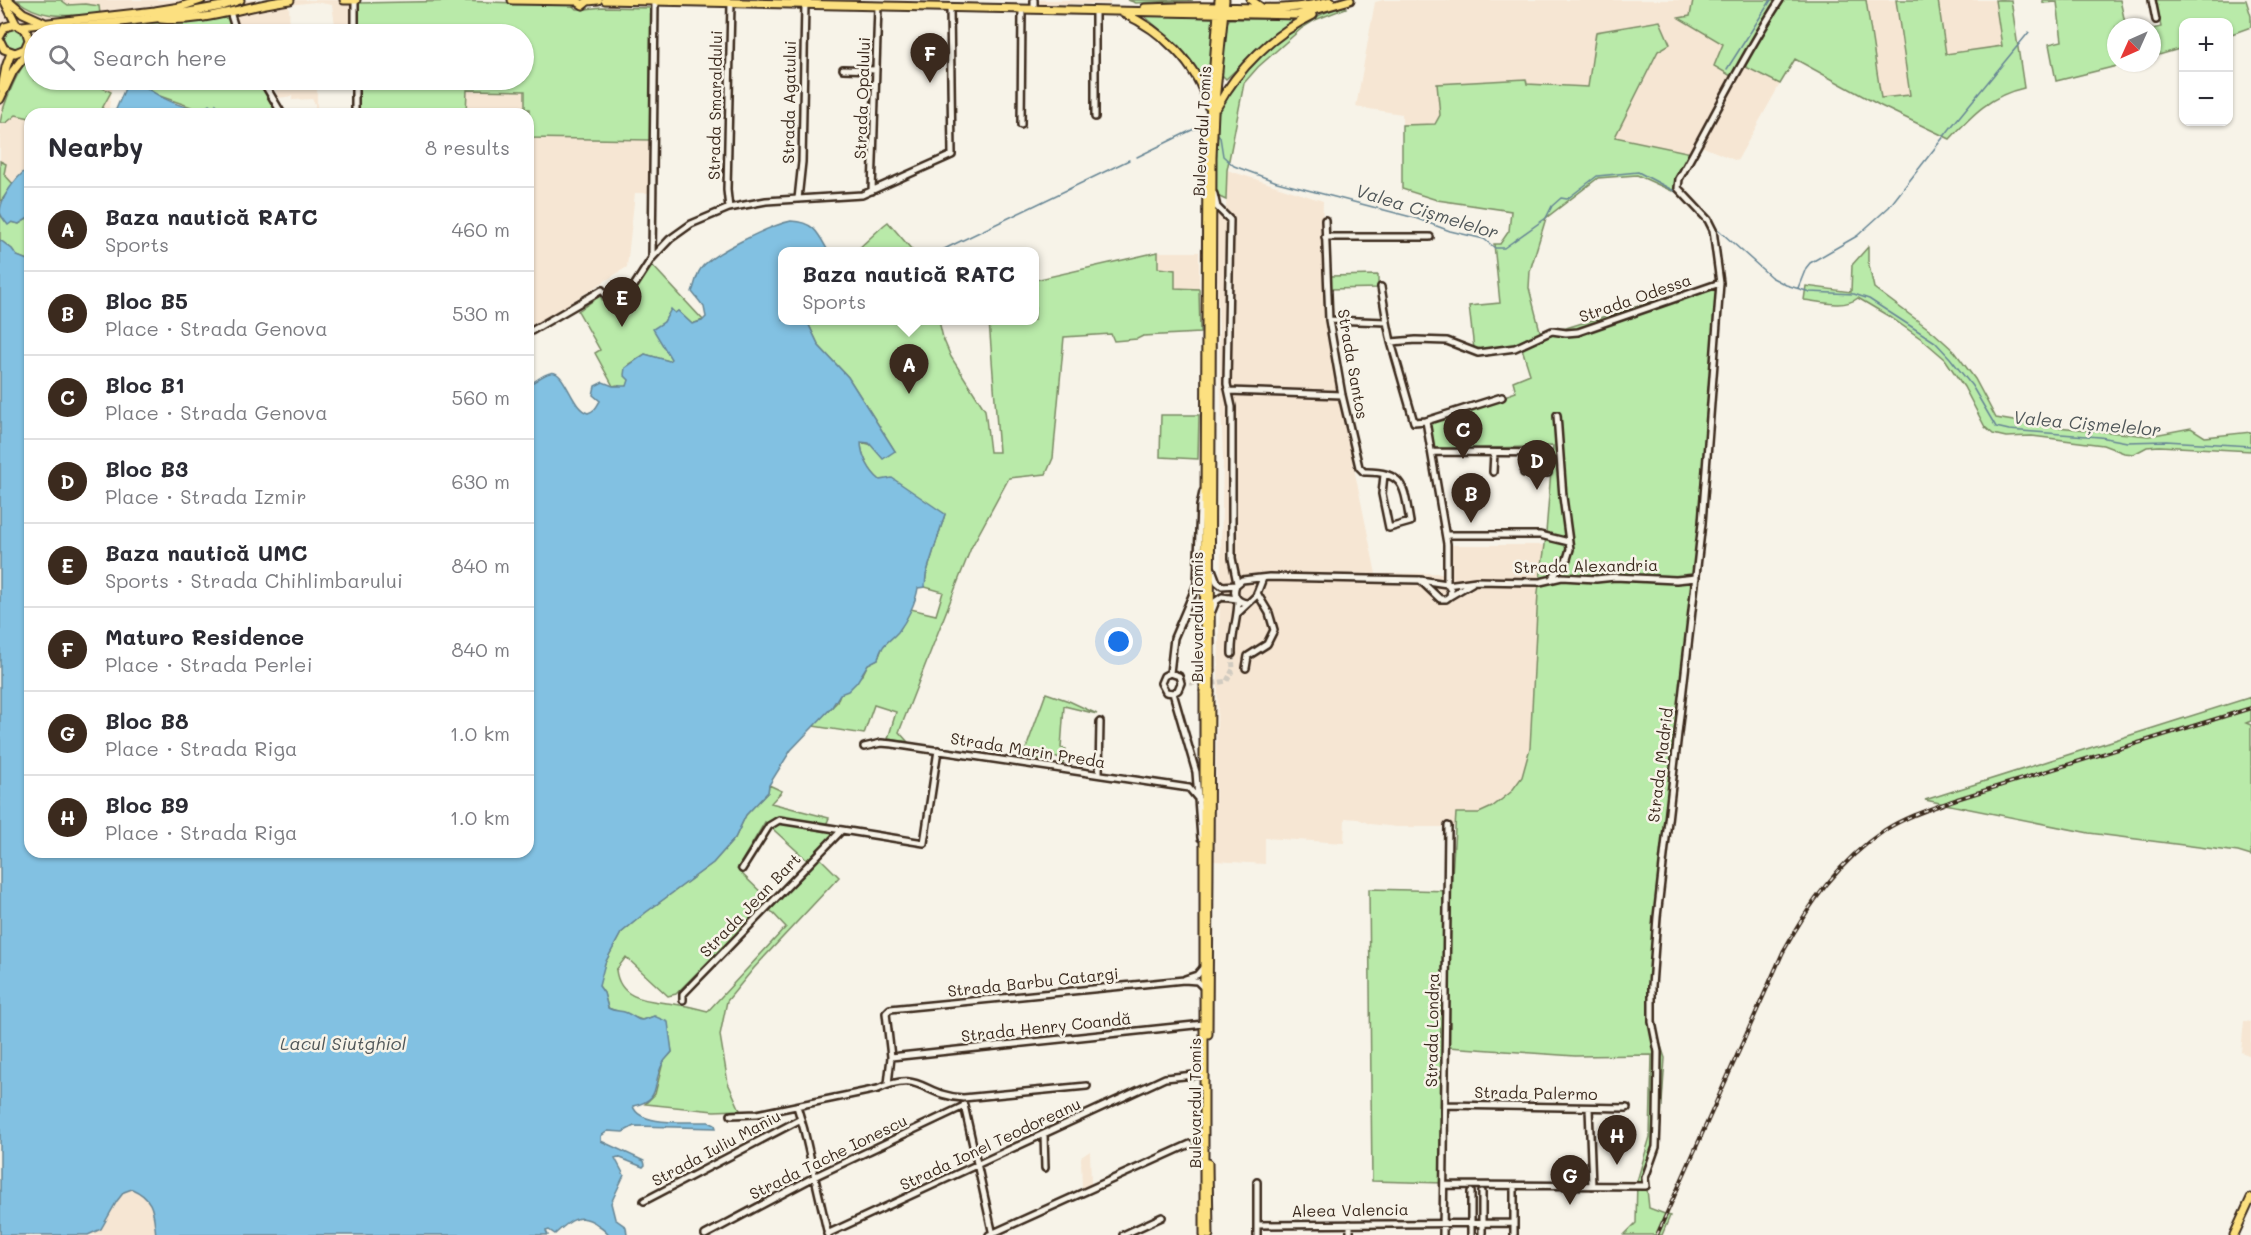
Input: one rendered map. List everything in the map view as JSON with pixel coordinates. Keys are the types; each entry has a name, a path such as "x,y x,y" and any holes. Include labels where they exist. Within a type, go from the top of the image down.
{"main road":[{"path":"6,0 23,13 45,23"},
{"path":"6,0 19,25 24,29"},
{"path":"32,24 120,19 180,7 201,0"},
{"path":"156,18 222,6 240,0"},
{"path":"120,19 177,20 290,0"},
{"path":"344,0 356,0"},
{"path":"512,0 582,2 598,0"},
{"path":"605,0 1121,12 1221,7 1297,15 1336,2"},
{"path":"695,0 1034,3 1138,8 1185,6 1264,9 1294,8 1350,0"},
{"path":"1185,6 1195,0"},
{"path":"1251,0 1264,9"},
{"path":"1211,112 1238,75 1270,44 1300,21 1336,2"},
{"name":"Bulevardul Tomis","path":"1209,1235 1205,484 1211,112 1221,7"},
{"path":"1121,12 1148,26 1174,48 1203,91 1211,112"},
{"path":"0,20 1,41 11,53"},
{"path":"88,24 95,22"},
{"path":"1,41 5,27 24,25"},
{"path":"11,53 22,52 24,50"},
{"path":"0,99 11,53"},
{"path":"0,99 13,70 24,54"},
{"name":"Bulevardul Tomis","path":"1207,670 1211,615 1213,189 1211,112"},
{"name":"Bulevardul Tomis","path":"1204,1235 1203,858 1207,692"},
{"path":"2234,1235 2251,1198"}],"street":[{"path":"355,24 356,0"},
{"name":"Strada Madrid","path":"1592,1186 1646,1186 1645,1178 1656,1147 1658,1052 1652,1022 1652,986 1657,917 1704,500 1720,283 1713,230 1708,220 1678,188 1679,179 1708,129 1732,78 1780,0"},
{"path":"2152,0 2155,18"},
{"path":"651,258 656,1"},
{"name":"Strada Smaraldului","path":"729,208 727,190 731,3"},
{"name":"Strada Agatului","path":"798,199 802,162 804,4"},
{"name":"Strada Opalului","path":"873,191 878,6"},
{"path":"612,300 625,295 634,286 651,258 670,239 691,224 729,208 766,201 851,197 873,191 952,155 950,8"},
{"path":"1021,125 1022,10"},
{"path":"1095,11 1095,117"},
{"path":"230,12 234,24"},
{"path":"843,69 876,70"},
{"path":"268,90 278,108"},
{"path":"355,90 355,108"},
{"path":"1213,189 1217,207 1230,220 1227,384 1232,406 1236,584 1234,594 1238,600 1232,654"},
{"name":"Strada Santos","path":"1325,220 1329,320 1342,395 1361,470 1384,475"},
{"path":"1325,237 1430,237"},
{"name":"Strada Odessa","path":"1391,342 1447,341 1478,353 1505,351 1552,331 1578,332 1720,283"},
{"path":"1381,287 1391,342 1412,420 1416,423 1426,421 1502,397"},
{"path":"534,330 602,290 616,307"},
{"path":"1329,320 1387,322"},
{"path":"1229,391 1342,395"},
{"path":"1551,578 1567,559 1570,549 1563,497 1557,415"},
{"path":"1426,421 1446,535 1445,584 1451,590 1450,596"},
{"path":"1432,452 1548,453 1548,473 1524,473"},
{"path":"1493,472 1494,453"},
{"path":"1384,475 1397,479 1404,486 1410,522 1389,528 1382,494 1384,475"},
{"path":"1170,673 1176,632 1197,584 1200,506 1205,484"},
{"path":"1446,535 1540,535 1569,542"},
{"path":"1211,567 1219,585 1236,584 1247,580"},
{"path":"1234,570 1254,584 1274,630 1267,644 1248,656 1246,668"},
{"name":"Strada Alexandria","path":"1247,580 1269,577 1420,580 1445,584 1476,580 1540,582 1551,578 1615,577 1676,580 1696,578"},
{"path":"1238,613 1257,591 1263,578"},
{"path":"1420,580 1440,600 1446,599 1476,580"},
{"path":"1434,592 1436,587 1445,584"},
{"path":"1211,615 1219,598 1225,596 1264,608"},
{"path":"1170,673 1179,676 1181,683 1180,688 1173,693 1166,692 1161,683 1164,676 1170,673"},
{"path":"1181,683 1190,683"},
{"path":"1173,693 1197,780 1203,858"},
{"path":"1099,774 1100,722"},
{"name":"Strada Marin Preda","path":"864,747 881,743 892,744 1189,788"},
{"path":"742,869 773,823 779,820 924,843 938,750"},
{"path":"1197,780 1189,788 1199,800"},
{"name":"Strada Londra","path":"1443,1235 1448,826"},
{"name":"Strada Jean Bart","path":"683,1000 683,994 841,831"},
{"name":"Strada Barbu Catargi","path":"1184,980 1197,975 1203,968"},
{"name":"Strada Barbu Catargi","path":"891,1058 886,1013 890,1010 1184,980 1197,981 1203,987"},
{"name":"Strada Henry Coandă","path":"891,1058 1204,1024"},
{"path":"888,1084 891,1058"},
{"name":"Strada Ionel Teodoreanu","path":"827,1234 1165,1078 1204,1074"},
{"name":"Strada Iuliu Maniu","path":"797,1106 878,1089 888,1084 914,1081 943,1096 963,1098 1087,1086"},
{"path":"963,1098 991,1234 1190,1144"},
{"name":"Strada Palermo","path":"1445,1105 1627,1108"},
{"path":"731,1115 757,1114 797,1106 827,1234"},
{"name":"Strada Tache Ionescu","path":"705,1235 815,1177 964,1106"},
{"path":"1444,1185 1592,1186 1589,1108"},
{"name":"Strada Iuliu Maniu","path":"644,1201 801,1119"},
{"path":"1044,1134 1045,1168"},
{"path":"1257,1182 1257,1235"},
{"path":"1514,1186 1514,1235"},
{"path":"1471,1192 1471,1235"},
{"path":"1482,1192 1482,1235"},
{"path":"1122,1235 1162,1217"},
{"name":"Aleea Valencia","path":"1257,1225 1514,1223"},
{"path":"1350,1224 1350,1235"}],"shaded area":[{"path":"0,0 359,0 359,3 462,1 572,5 576,9 652,8 649,193 635,193 627,267 534,326 534,108 358,108 358,90 534,90 534,24 335,24 332,5 315,2 289,5 290,24 24,24 24,90 112,90 109,108 24,108 24,173 0,202"},
{"path":"1035,0 1110,0 1110,4 1035,4"},
{"path":"1383,0 1693,0 1690,16 1680,18 1723,44 1743,66 1780,84 1737,161 1701,146 1696,154 1615,137 1658,51 1588,87 1526,84 1526,80 1437,84 1440,115 1434,124 1402,125 1402,114 1356,107 1375,2"},
{"path":"1866,0 1896,0 1910,96 1881,98"},
{"path":"1938,0 1995,0 2002,46 1946,54"},
{"path":"275,90 317,90 317,108 312,99 292,100 292,96 279,98"},
{"path":"1227,170 1323,201 1322,235 1327,338 1376,574 1449,573 1448,545 1545,545 1538,592 1530,748 1522,777 1511,792 1492,807 1479,813 1456,814 1454,827 1397,827 1345,818 1344,843 1265,838 1265,864 1214,861 1223,460 1215,210 1226,210"},
{"path":"1158,252 1199,252 1199,289 1175,288 1158,269"},
{"path":"2244,1021 2251,1022 2251,1056 2241,1052"},
{"path":"1090,1151 1091,1184 1082,1189 1081,1157"},
{"path":"132,1189 143,1194 151,1202 156,1235 88,1235 101,1229 124,1192"}],"green space":[{"path":"17,0 61,0 68,5 99,6 100,14 67,16 47,14 27,7"},
{"path":"1128,0 1193,0 1136,3"},
{"path":"1693,0 1866,0 1881,98 1910,95 1896,0 1938,0 1946,54 2002,46 1995,0 2011,0 2024,88 2012,91 1983,107 1950,139 1881,106 1795,59 1780,84 1744,66 1736,79 1714,66 1723,44 1679,18 1690,16"},
{"path":"2043,0 2120,0 2124,18 2107,18 2107,68 2056,81 2049,44 2062,41 2057,2 2043,3"},
{"path":"2155,0 2246,0 2251,16 2251,27 2233,34 2233,18 2179,18 2179,49 2161,54 2161,18 2159,18"},
{"path":"462,1 572,5 576,9 652,8 650,140 534,138 534,108 525,108 525,91 467,90 534,90 534,24 358,24 358,3"},
{"path":"1344,6 1346,8 1315,20 1302,28 1258,67 1244,83 1227,170 1226,200 1215,195 1218,117 1220,108 1239,77 1264,50 1279,39 1310,20"},
{"path":"1143,15 1215,18 1210,84 1207,86 1179,46"},
{"path":"227,17 230,24 137,24"},
{"path":"1230,19 1292,19 1293,21 1278,31 1226,79 1221,74 1226,23"},
{"path":"1660,21 1670,44 1658,51 1615,137 1696,154 1672,191 1637,175 1598,178 1546,218 1530,271 1529,288 1540,331 1566,328 1720,281 1709,443 1659,922 1653,1021 1665,1058 1659,1148 1646,1179 1649,1208 1670,1216 1662,1235 1624,1235 1636,1223 1637,1181 1650,1137 1652,1055 1575,1056 1448,1047 1444,1183 1372,1181 1369,889 1451,891 1456,813 1479,813 1492,807 1511,792 1522,777 1530,748 1538,592 1545,545 1553,446 1432,450 1427,423 1516,392 1513,381 1530,374 1520,342 1504,348 1474,349 1469,306 1500,303 1494,244 1500,244 1509,231 1511,211 1437,200 1402,189 1402,125 1435,124 1440,115 1437,84 1526,79 1527,84 1588,87 1596,32"},
{"path":"14,28 22,31 24,43 22,47 14,50 6,47 3,39 6,31"},
{"path":"23,66 24,90 107,90 111,92 102,108 24,108 24,117 16,115 6,123 0,123 12,85"},
{"path":"150,90 266,90 276,108 219,108 216,105 208,108 194,108 154,94"},
{"path":"358,90 467,90 466,108 358,108"},
{"path":"0,161 6,164 4,174 14,185 0,202"},
{"path":"0,214 8,224 12,222 19,224 24,221 24,259 17,256 0,240"},
{"path":"888,222 910,247 860,247"},
{"path":"1868,247 1868,261 1874,288 1933,332 1955,352 1975,379 1996,418 2037,425 2149,436 2191,428 2205,437 2251,432 2251,451 2159,446 2147,447 2134,454 2124,453 2103,445 2032,436 2006,437 1993,434 1985,427 1964,387 1945,359 1923,340 1858,298 1839,304 1804,300 1806,286 1851,292 1852,265"},
{"path":"1158,252 1158,268 1175,270 1175,288 1199,289 1200,333 1143,336 1137,339 1114,341 1111,334 1064,337 1053,458 1046,474 1009,478 971,548 899,732 908,742 888,739 896,712 874,705 864,734 813,726 837,702 840,694 863,674 868,664 878,659 884,643 900,629 911,609 936,615 943,592 925,587 926,575 945,514 880,480 873,473 864,458 861,442 895,451 848,377 819,346 809,325 940,325 951,357 985,410 990,452 999,452 989,325 1039,325 1039,279"},
{"path":"652,265 703,320 692,324 678,311 675,314 671,310 664,322 672,359 669,361 645,354 629,364 629,385 624,388 613,386 595,353 600,350 578,311 600,296 608,308 633,289"},
{"path":"1378,275 1378,288 1329,289 1329,276"},
{"path":"1161,415 1199,415 1198,459 1160,457"},
{"path":"1046,693 1097,714 1064,706 1061,748 1066,749 1063,764 1059,758 1048,757 1038,760 1023,757"},
{"path":"2251,697 2251,721 2246,723 2251,725 2251,856 2238,852 2089,833 1925,800"},
{"path":"769,785 782,791 771,803 829,818 826,825 836,828 835,832 808,861 765,822 737,869 769,900 676,994 668,996 626,957 616,970 624,989 631,995 650,1001 708,1011 786,927 770,910 820,858 839,877 754,968 727,1001 720,1035 728,1083 740,1110 714,1111 645,1104 655,1094 663,1062 672,1052 669,1035 655,1016 642,1020 608,1008 604,993 599,986 605,963 621,933 713,863 735,838 746,815 768,792"}],"water":[{"path":"124,90 150,90 173,102 194,108 117,108"},
{"path":"216,104 219,108 202,108 209,105 215,107"},
{"path":"24,172 24,221 19,224 12,222 8,225 0,212 1,207 9,189"},
{"name":"Lacul Siutghiol","path":"791,221 805,224 818,234 826,247 778,247 778,325 809,325 819,346 848,377 895,451 883,459 869,443 861,442 864,458 873,473 880,480 892,478 945,514 926,575 925,587 918,588 905,622 883,646 878,659 868,664 857,682 848,691 840,694 832,707 791,750 769,785 768,792 746,815 735,838 713,863 621,933 605,963 599,986 604,993 608,1008 625,1012 639,1020 654,1016 668,1022 672,1052 659,1071 653,1095 649,1100 633,1106 637,1113 666,1122 709,1122 716,1128 634,1126 623,1132 608,1131 601,1136 601,1141 644,1161 643,1167 618,1157 615,1158 624,1175 611,1203 615,1219 626,1227 627,1235 609,1235 592,1221 580,1218 565,1225 555,1234 549,1230 546,1231 548,1235 156,1235 149,1202 132,1189 124,1192 117,1201 101,1229 88,1235 0,1235 0,240 17,256 24,259 24,858 534,858 534,382 547,374 555,373 564,382 582,410 588,413 593,411 600,401 593,395 595,386 603,382 613,386 627,386 629,380 624,375 625,368 645,354 669,361 671,359 653,329 664,322 671,309 675,313 678,311 692,324 706,317 704,307 692,292 699,272 706,263 742,241"}],"waterway":[{"path":"1727,69 1771,0"},
{"path":"1798,288 1810,263 1857,236 1889,207 2029,32"},
{"name":"Valea Cișmelelor","path":"1137,157 1194,129 1200,129"},
{"name":"Valea Cișmelelor","path":"1217,133 1220,137 1223,156 1234,166 1277,182 1415,218 1450,231 1484,239 1495,248 1504,248 1546,218 1552,206 1561,198 1567,199 1597,176 1638,172 1685,199"},
{"name":"Valea Cișmelelor","path":"948,247 1129,160"},
{"name":"Valea Cișmelelor","path":"1713,225 1771,277 1786,285 1810,292 1854,294 1869,299 1935,342 1972,386 1996,427 2100,437 2127,442 2166,441 2251,446"}],"tunnel":[{"path":"1190,683 1227,681 1233,669 1232,654"}],"railway":[{"path":"1657,1235 1783,952 1815,900 1853,855 1885,830 1929,809 2251,708"}],"place":[{"name":"Maturo Residence","path":"930,83"},
{"name":"Baza nautică UMC","path":"622,327"},
{"name":"Baza nautică RATC","path":"909,394"},
{"name":"Bloc B1","path":"1463,459"},
{"name":"Bloc B3","path":"1537,490"},
{"name":"Bloc B5","path":"1471,523"},
{"name":"Bloc B9","path":"1617,1165"},
{"name":"Bloc B8","path":"1570,1205"}]}
